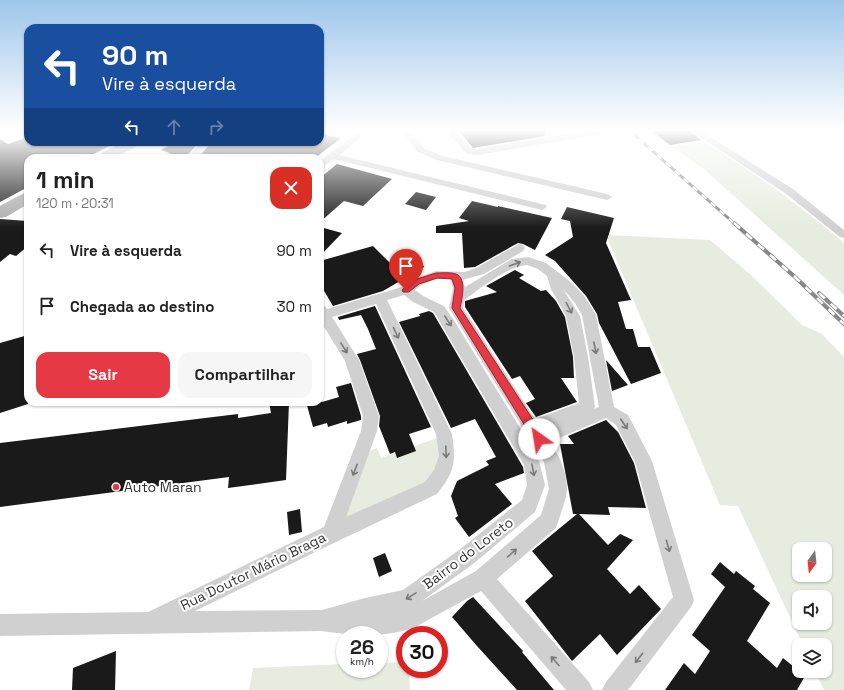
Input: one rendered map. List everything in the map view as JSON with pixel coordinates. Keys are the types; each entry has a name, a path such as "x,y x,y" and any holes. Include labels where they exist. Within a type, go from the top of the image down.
{"main road":[{"path":"0,213 24,199"}],"street":[{"path":"362,163 542,207"},
{"path":"462,163 607,197"},
{"path":"745,163 789,191 844,235"},
{"path":"324,312 406,290 417,282 436,275 466,276 480,271 519,248"},
{"path":"458,298 489,277 516,262 528,261 542,266 553,274 568,286 580,300 589,315 607,411"},
{"path":"536,433 587,406 581,357 573,316 557,289 553,274"},
{"name":"Bairro do Loreto","path":"321,620 368,626 410,619 483,578 549,521 558,489 552,460 456,308 460,288 455,276"},
{"name":"Bairro do Loreto","path":"321,620 365,608 407,599 466,557 529,506 536,485 532,463 448,322 439,309 418,300 406,290"},
{"path":"330,534 431,488 442,474 447,456 444,434 380,298"},
{"name":"Rua Doutor Mário Braga","path":"151,622 330,534 370,431 371,416 352,360 324,315"},
{"path":"536,433 607,411 622,420 643,461 684,600 614,690"},
{"path":"483,578 581,690"},
{"path":"0,625 321,620"}],"shaded area":[{"path":"695,163 737,163 811,216 844,243 844,295 705,170"},
{"path":"606,235 710,240 751,275 802,325 822,334 844,357 844,690 824,690 818,678 832,678 832,638 800,638 796,630 832,630 832,590 792,590 792,621 738,506 720,505"},
{"path":"437,438 441,455 428,484 344,520 367,452 377,448 381,458"},
{"path":"396,662 396,678 409,678 410,690 249,690 253,668 336,664 336,678 388,678 388,663"}],"building":[{"path":"0,163 24,163 24,189 0,202"},
{"path":"337,164 392,179 363,206 344,201 324,218 324,175"},
{"path":"416,192 436,197 426,210 405,204"},
{"path":"472,201 552,218 535,250 518,243 475,267 464,268 462,233 436,233 436,226 469,221 459,218"},
{"path":"567,207 614,218 606,243 631,300 618,302 626,329 633,329 638,347 650,347 661,373 631,384 599,323 597,314 586,296 555,261 545,255 573,237 570,221 561,219"},
{"path":"0,219 24,221 24,249 16,256 10,254 0,262"},
{"path":"324,228 342,233 324,252"},
{"path":"373,246 397,270 422,263 424,267 383,291 333,306 324,291 324,260"},
{"path":"515,270 524,275 519,278 541,291 546,290 556,301 565,317 573,357 574,378 561,378 577,402 536,417 526,403 535,399 520,376 512,379 465,307 465,301 497,292 486,286"},
{"path":"375,306 431,427 409,434 416,451 397,458 395,452 390,454 379,426 380,416 357,354 376,349 368,329 361,315 339,320 338,317"},
{"path":"429,311 433,313 523,467 524,473 495,484 512,504 469,537 455,518 458,516 451,496 457,481 489,465 486,461 496,457 475,419 451,428 399,322 420,316 419,314"},
{"path":"24,336 24,405 0,413 0,343"},
{"path":"606,360 628,385 612,391"},
{"path":"351,383 361,420 347,424 347,421 328,427 327,423 313,427 307,406 324,406 324,401 339,397 336,387"},
{"path":"270,406 289,406 286,480 228,488 229,477 0,507 0,443 238,414 238,418 271,413"},
{"path":"606,420 618,432 634,463 646,508 608,507 610,515 579,514 608,545 620,534 633,540 607,569 630,594 639,585 661,609 617,655 600,634 572,661 525,601 553,576 532,551 577,514 573,514 560,444 574,444 568,436"},
{"path":"300,509 302,532 289,535 287,512"},
{"path":"385,553 392,571 379,577 373,558"},
{"path":"720,562 734,574 736,571 755,586 753,589 770,603 747,641 777,668 783,658 792,665 792,678 804,678 797,690 665,690 684,663 695,674 710,651 692,635 725,587 711,574"},
{"path":"473,597 523,651 522,652 554,690 517,690 477,646 452,617 467,601"},
{"path":"116,651 115,690 72,690 73,668"}],"railway":[{"path":"666,163 735,224"},
{"path":"734,223 795,277 844,324"},
{"path":"819,293 844,316"}],"place":[{"name":"Auto Maran","path":"116,487"}],"route":[{"path":"406,290 417,282 436,275 455,276 460,288 456,308 539,439"}]}
